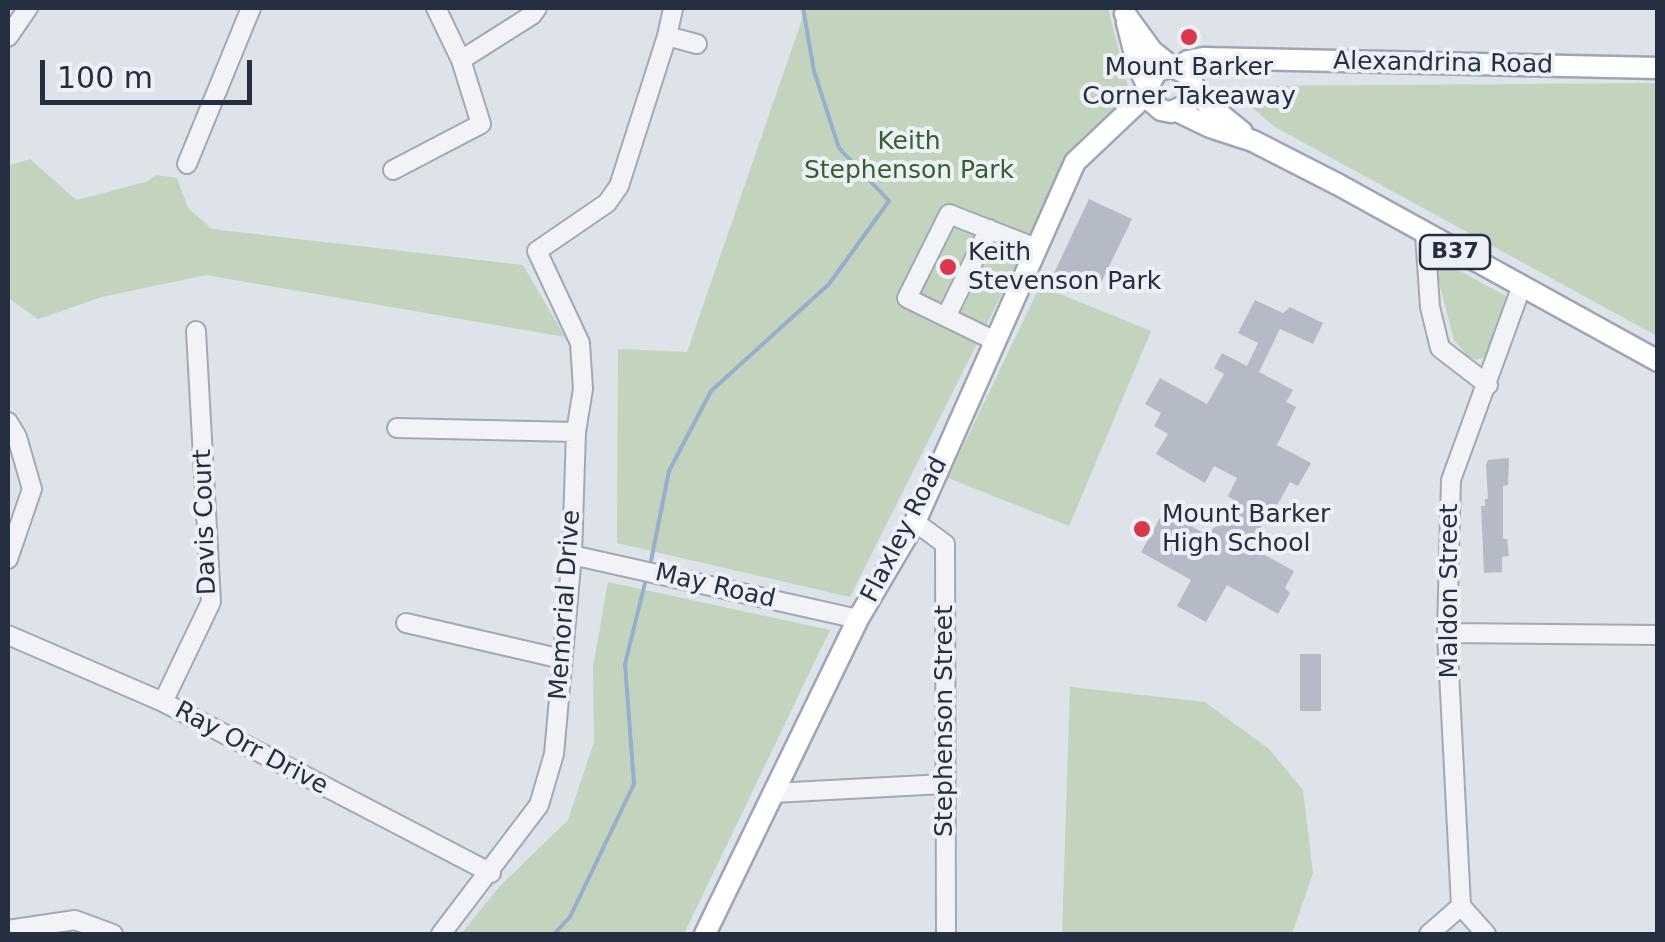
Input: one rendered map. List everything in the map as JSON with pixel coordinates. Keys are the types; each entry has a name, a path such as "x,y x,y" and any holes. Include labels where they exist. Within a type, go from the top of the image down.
{"main road":[{"name":"B37","path":"1124,11 1140,38 1188,74 1193,88 1253,142"},
{"name":"B37","path":"1124,11 1130,42 1158,100 1339,185 1658,361"},
{"name":"Alexandrina Road","path":"1175,67 1203,58 1658,68"},
{"path":"1175,67 1156,72 1158,100 1188,104 1193,88 1228,60"},
{"name":"Flaxley Road","path":"705,934 858,619 915,522 1074,162 1108,131 1158,100"}],"street":[{"path":"8,37 28,8"},
{"path":"186,164 251,8"},
{"path":"393,170 481,124 461,60 436,8"},
{"path":"461,60 532,15 536,8"},
{"path":"673,9 667,36 698,44"},
{"name":"Memorial Drive","path":"442,934 539,805 554,754 582,389 580,343 537,251 607,203 618,186 667,36"},
{"path":"995,341 908,298 949,214 1036,248"},
{"path":"946,317 989,230"},
{"path":"1424,235 1430,307 1440,348 1488,385"},
{"name":"Maldon Street","path":"1461,906 1447,634 1451,480 1521,288"},
{"name":"Davis Court","path":"163,702 211,602 196,331"},
{"path":"8,422 32,488 8,558"},
{"path":"397,428 576,432"},
{"name":"Stephenson Street","path":"915,522 945,544 946,934"},
{"name":"May Road","path":"572,555 858,619"},
{"path":"406,623 562,659"},
{"path":"1447,634 1658,635"},
{"name":"Ray Orr Drive","path":"8,635 163,702 491,873"},
{"path":"774,793 944,784"},
{"path":"1429,934 1461,906 1486,934"},
{"path":"8,930 75,920 113,934"}],"green space":[{"name":"Keith Stephenson Park","path":"806,8 1108,8 1130,95 1078,142 850,597 617,543 618,349 687,352"},
{"path":"1657,83 1657,336 1275,127 1242,99 1261,86"},
{"path":"30,159 76,200 146,182 156,175 177,178 188,208 212,229 523,265 565,337 206,275 102,297 38,319 8,298 8,166"},
{"path":"1432,256 1506,296 1490,355 1476,360 1467,356 1454,340"},
{"path":"1040,286 1151,331 1069,526 948,478"},
{"path":"608,582 830,630 684,934 461,934 500,886 568,820 594,742 593,667"},
{"path":"1070,687 1205,702 1269,749 1303,790 1313,873 1292,934 1062,934"}],"building":[{"path":"1089,199 1132,219 1096,293 1054,273"},
{"path":"1255,300 1283,313 1290,307 1323,323 1313,344 1280,329 1259,372 1293,390 1286,402 1296,407 1277,445 1311,463 1298,486 1290,482 1250,547 1294,571 1285,588 1290,593 1278,614 1227,585 1206,622 1177,606 1191,580 1141,552 1164,511 1205,534 1223,522 1235,501 1228,496 1237,478 1214,466 1205,483 1156,454 1168,434 1154,426 1161,413 1145,404 1160,378 1207,404 1224,374 1214,368 1222,353 1247,366 1258,343 1238,333"},
{"path":"1509,458 1508,485 1503,486 1503,539 1507,539 1509,556 1502,557 1502,572 1484,573 1481,506 1488,499 1486,465 1488,460"},
{"path":"1300,654 1321,654 1321,711 1300,711"}],"waterway":[{"path":"651,561 669,471 711,391 829,284 889,201 839,148 814,71 803,8"},
{"path":"554,934 570,917 634,784 625,664 645,583"}],"place":[{"name":"Mount Barker Corner Takeaway","path":"1189,37"},
{"name":"Keith Stevenson Park","path":"948,267"},
{"name":"Mount Barker High School","path":"1142,529"}]}
